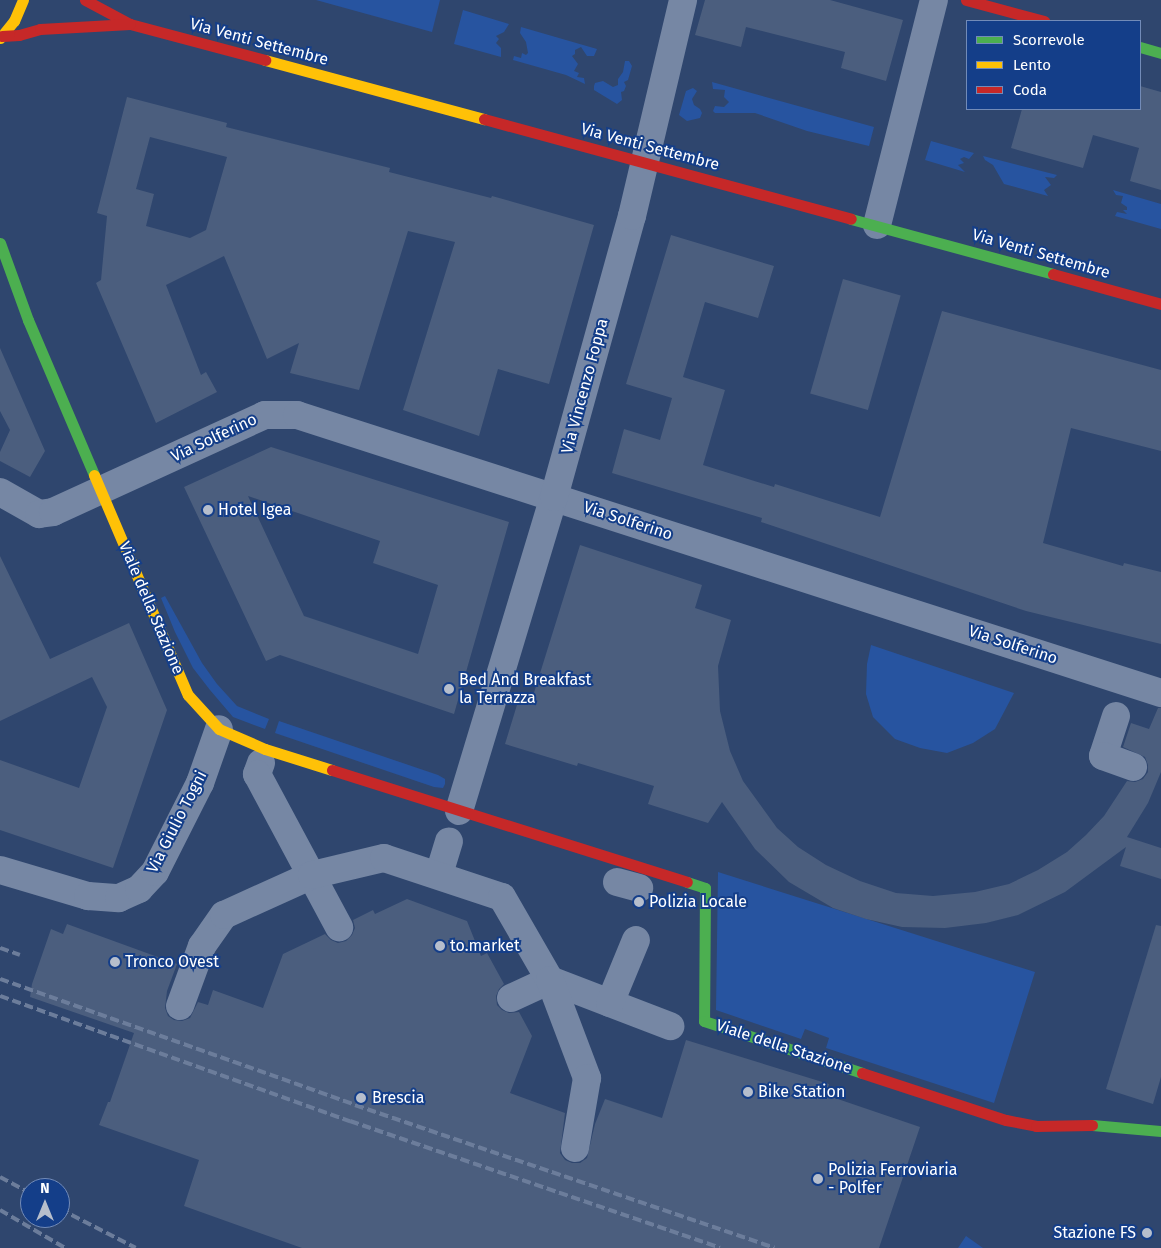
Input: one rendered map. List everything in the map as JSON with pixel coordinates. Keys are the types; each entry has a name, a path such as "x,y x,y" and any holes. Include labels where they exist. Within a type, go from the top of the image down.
{"street":[{"path":"1,37 14,21 23,0"},
{"name":"Via Venti Settembre","path":"85,0 130,24 877,225 1161,304"},
{"name":"Via Vincenzo Foppa","path":"459,811 554,497 646,163 683,0"},
{"path":"877,225 934,0"},
{"path":"966,0 1040,20"},
{"name":"Via Venti Settembre","path":"1,37 19,35 40,29 130,24"},
{"path":"1141,47 1161,53"},
{"name":"Viale della Stazione","path":"0,243 28,320 188,695 219,730 265,749 705,888 704,1021 1006,1120 1036,1126 1108,1125 1161,1131"},
{"name":"Via Solferino","path":"0,492 39,514 53,512 265,414 297,414 1161,693"},
{"path":"1116,716 1103,756 1133,767"},
{"name":"Via Giulio Togni","path":"0,870 88,896 119,898 139,889 154,872 200,783 219,730"},
{"path":"262,763 257,774 339,927"},
{"path":"439,874 449,842"},
{"path":"180,1006 202,946 224,915 312,875 384,858 439,874 502,897 550,980 586,1078 575,1148"},
{"path":"610,1003 636,940"},
{"path":"511,998 550,980 670,1026"}],"shaded area":[{"path":"316,0 440,0 432,32"},
{"path":"463,10 509,24 504,32 496,36 499,39 496,43 501,48 501,57 454,44"},
{"path":"521,27 597,49 594,56 587,56 581,47 575,50 575,54 572,56 578,64 574,71 579,73 577,77 584,78 585,84 566,75 513,60 514,56 521,58 522,53 526,55 528,53 526,42 520,33"},
{"path":"625,61 629,61 632,66 628,80 624,82 626,86 624,91 621,92 622,100 617,104 594,90 594,86 595,83 603,81 613,87 618,85 618,79 623,72"},
{"path":"712,82 874,127 869,146 807,131 755,113 715,113 713,111 715,106 724,107 729,102 724,97 725,90 713,89"},
{"path":"693,88 697,91 692,99 694,105 702,113 700,118 687,121 679,115 686,91"},
{"path":"931,141 974,153 969,159 964,157 960,159 964,163 958,165 965,172 925,160"},
{"path":"983,156 1057,175 1054,178 1045,177 1051,185 1044,190 1048,196 1004,184 993,165 985,160"},
{"path":"1113,190 1161,204 1161,229 1115,216 1117,212 1127,214 1123,210 1127,210 1127,207 1121,203 1123,196 1116,195"},
{"path":"165,596 202,663 217,684 237,706 269,719 265,729 233,717 193,668 161,598"},
{"path":"871,645 1014,693 995,729 973,743 947,753 920,748 895,739 873,717 866,694 867,664"},
{"path":"279,721 438,775 445,779 445,784 443,788 434,787 275,733"},
{"path":"718,872 1035,972 994,1103 826,1048 829,1038 805,1029 801,1039 716,1010"},
{"path":"966,1236 983,1248 958,1248"}],"building":[{"path":"705,0 830,0 903,20 886,81 841,68 845,52 746,27 741,47 695,35"},
{"path":"1141,86 1161,92 1161,190 1130,181 1139,148 1093,135 1083,168 1011,148 1022,110 1141,110"},
{"path":"127,97 227,123 226,127 390,168 389,172 491,198 492,196 594,225 549,384 498,369 479,436 403,410 455,242 408,231 359,390 290,373 299,343 267,359 224,256 166,285 201,375 206,372 217,392 156,423 96,283 101,280 107,216 97,213","holes":["150,137 227,157 206,230 190,238 146,226 154,194 136,189"]},
{"path":"671,235 774,266 758,318 705,302 683,377 725,390 703,465 774,487 775,484 880,517 942,311 1161,370 1161,451 1071,428 1043,543 1123,566 1124,563 1161,572 1161,644 1026,611 761,522 762,518 612,473 624,429 660,440 672,398 626,384"},
{"path":"843,279 901,296 868,410 810,393"},
{"path":"0,348 45,451 30,477 0,461 0,452 10,430 0,411"},
{"path":"271,447 509,522 454,714 280,655 266,661 184,487","holes":["248,496 380,541 373,563 438,585 418,654 304,616"]},
{"path":"580,545 702,585 695,608 731,620 718,666 720,711 730,751 743,781 777,828 798,847 826,865 860,881 896,893 933,896 975,892 1009,884 1038,870 1067,852 1104,816 1127,781 1135,782 1143,779 1148,772 1145,757 1123,747 1131,723 1149,729 1158,708 1161,708 1161,772 1148,803 1127,837 1161,848 1161,879 1120,866 1126,847 1065,892 1018,915 986,923 945,928 902,927 866,919 833,908 789,882 755,849 722,802 708,823 648,804 654,786 578,763 577,766 505,744 520,695 532,699"},
{"path":"0,556 50,659 129,623 167,710 113,868 0,830 0,760 79,788 107,707 92,677 0,721"},
{"path":"407,899 467,921 481,956 487,953 504,984 496,996 497,1005 509,1013 519,1012 532,1036 510,1093 565,1113 560,1153 565,1160 572,1163 580,1163 587,1158 595,1124 605,1099 662,1118 686,1040 829,1084 826,1095 920,1127 879,1248 302,1248 184,1206 199,1160 99,1125 108,1102 110,1102 134,1033 30,997 32,984 51,929 63,934 67,924 177,964 167,991 165,1008 168,1016 174,1020 182,1021 190,1018 198,1002 208,1005 213,990 263,1008 283,954 325,934 331,940 338,943 346,941 352,935 355,928 353,920 373,910 375,914"},
{"path":"1156,925 1161,926 1161,1077 1153,1104 1106,1089"}],"railway":[{"path":"0,948 20,955"},
{"path":"0,979 355,1105 774,1248"},
{"path":"0,996 350,1121 720,1248"},
{"path":"0,1177 20,1188"},
{"path":"0,1210 65,1248"},
{"path":"70,1214 136,1248"}],"traffic: fast":[{"path":"1141,47 1161,53"},
{"path":"851,219 1053,274"},
{"path":"0,243 28,320 94,475"},
{"path":"687,882 705,888 704,1021 862,1073"},
{"path":"1092,1125 1161,1131"}],"traffic: slow":[{"path":"0,38 14,21 23,0"},
{"path":"265,60 484,119"},
{"path":"94,475 188,695 219,729 265,749 332,770"}],"traffic: jam":[{"path":"85,0 130,24 265,60"},
{"path":"966,0 1040,20"},
{"path":"2,36 19,35 40,29 130,24"},
{"path":"484,119 851,219"},
{"path":"1053,274 1161,304"},
{"path":"332,770 687,882"},
{"path":"862,1073 1006,1120 1036,1126 1092,1125"}],"place":[{"name":"Hotel Igea","path":"208,510"},
{"name":"Bed And Breakfast la Terrazza","path":"449,689"},
{"name":"Polizia Locale","path":"639,902"},
{"name":"to.market","path":"440,946"},
{"name":"Tronco Ovest","path":"115,962"},
{"name":"Bike Station","path":"748,1092"},
{"name":"Brescia","path":"361,1098"},
{"name":"Polizia Ferroviaria - Polfer","path":"818,1179"},
{"name":"Stazione FS","path":"1147,1233"}]}
